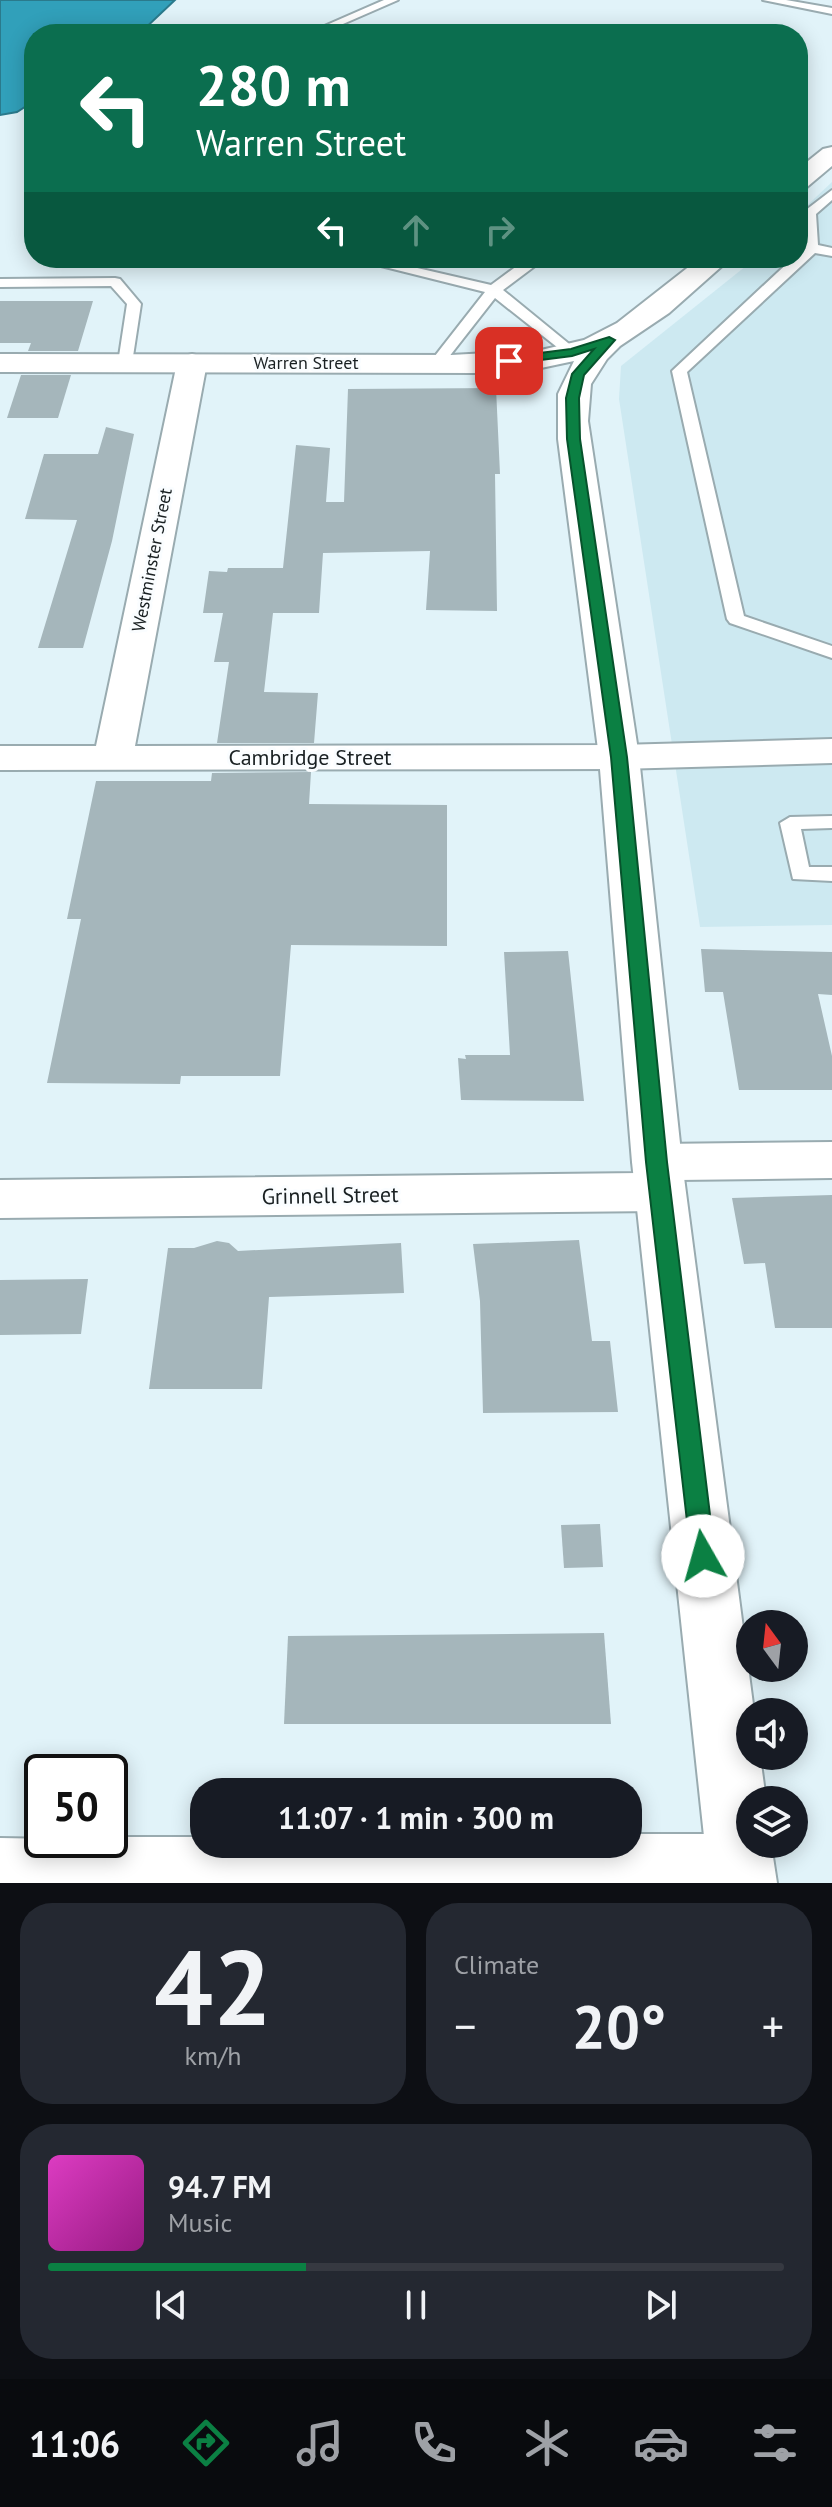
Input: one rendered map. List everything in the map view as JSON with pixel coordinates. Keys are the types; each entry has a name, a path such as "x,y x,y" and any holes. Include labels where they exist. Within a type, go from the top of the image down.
{"street":[{"path":"808,174 832,154"},
{"path":"0,1871 742,1875 658,1177 619,757 573,425 574,386 591,346 639,322 705,268"},
{"name":"Warren Street","path":"0,363 436,364 509,361 591,346"},
{"name":"Westminster Street","path":"113,757 192,363"},
{"name":"Cambridge Street","path":"0,758 619,757 830,748"},
{"name":"Grinnell Street","path":"0,1199 658,1177 832,1160"}],"lane":[{"path":"335,24 393,0"},
{"path":"768,0 832,11"},
{"path":"812,248 809,213 832,194"},
{"path":"812,248 832,252"},
{"path":"808,252 812,248"},
{"path":"399,268 494,290 591,346"},
{"path":"436,364 494,290 523,268"},
{"path":"790,268 679,371 736,619 832,652"},
{"path":"0,283 115,282 134,304 125,363"},
{"path":"832,822 790,823 800,874 832,874"}],"shaded area":[{"path":"832,182 832,925 700,927 619,399 621,366 744,268 808,268 808,205"}],"water":[{"path":"0,0 175,0 150,24 24,24 24,107 0,115"}],"building":[{"path":"0,301 93,301 78,351 28,351 31,343 0,343"},
{"path":"21,375 71,375 58,418 7,418"},
{"path":"496,388 500,474 495,474 497,611 426,610 430,551 323,553 319,613 273,613 264,692 318,693 314,743 217,743 229,662 214,662 223,613 203,613 209,571 283,568 296,445 330,448 326,502 344,502 348,389"},
{"path":"106,427 134,434 112,541 83,648 38,648 77,520 25,519 44,454 98,454"},
{"path":"311,772 309,804 447,805 447,946 291,945 280,1076 181,1076 180,1084 47,1083 81,919 67,919 96,781 211,781 212,773"},
{"path":"701,949 832,952 832,995 818,994 832,1056 832,1090 739,1090 723,992 705,992"},
{"path":"568,951 584,1101 461,1100 458,1058 466,1059 465,1055 510,1055 504,952"},
{"path":"832,1195 832,1328 775,1328 765,1263 744,1264 732,1198"},
{"path":"579,1240 592,1341 610,1341 618,1412 483,1413 480,1301 473,1244"},
{"path":"217,1241 229,1243 238,1251 401,1243 404,1293 269,1297 262,1389 149,1389 168,1248 194,1248"},
{"path":"88,1279 81,1334 0,1335 0,1280"},
{"path":"600,1524 603,1567 564,1568 561,1525"},
{"path":"604,1633 611,1724 284,1724 288,1636"}],"route":[{"path":"509,361 572,352 609,340 578,374 573,398 574,439 619,757 657,1162 703,1556"}]}
